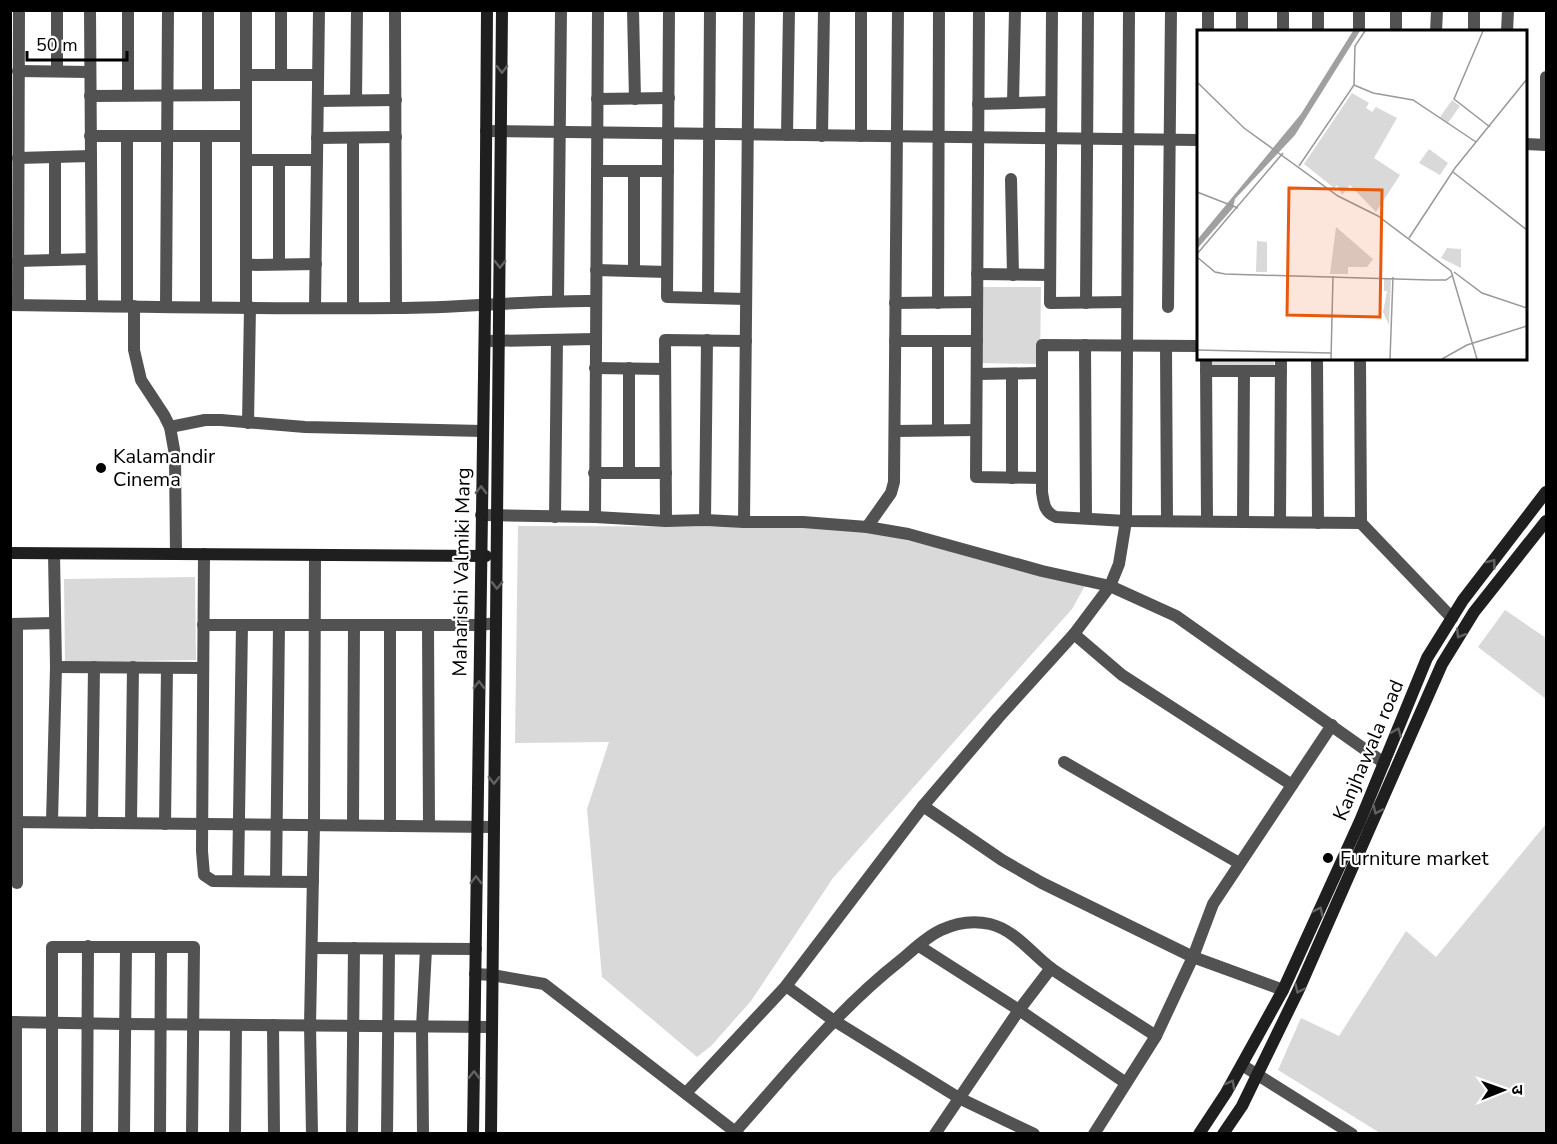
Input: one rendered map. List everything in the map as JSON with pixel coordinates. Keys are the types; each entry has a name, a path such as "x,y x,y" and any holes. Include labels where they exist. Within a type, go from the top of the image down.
{"street":[{"path":"19,10 18,70 14,94 14,134 18,158 18,261 14,305 396,308 485,306 558,300 596,301"},
{"path":"57,10 57,71"},
{"path":"90,10 92,306"},
{"path":"128,10 128,95"},
{"path":"166,307 168,10"},
{"path":"208,10 208,95"},
{"path":"246,10 248,423"},
{"path":"281,10 281,74"},
{"path":"315,307 319,10"},
{"path":"356,100 357,10"},
{"path":"395,10 396,308"},
{"name":"Maharishi Valmiki Marg","path":"473,1134 487,10"},
{"name":"Maharishi Valmiki Marg","path":"491,1134 502,10"},
{"path":"558,300 561,10"},
{"path":"595,517 598,10"},
{"path":"633,10 635,99"},
{"path":"669,10 667,297 746,299"},
{"path":"708,298 710,10"},
{"path":"744,522 748,10"},
{"path":"787,135 789,10"},
{"path":"822,136 824,10"},
{"path":"861,10 861,136"},
{"path":"867,527 891,493 894,482 898,10"},
{"path":"938,303 939,10"},
{"path":"979,10 976,477 1042,478"},
{"path":"1013,103 1015,10"},
{"path":"1052,10 1050,303 1127,302"},
{"path":"1086,303 1088,10"},
{"path":"686,1093 786,986 923,806 1074,634 1110,586 1121,555 1126,521 1129,10"},
{"path":"1168,308 1171,10"},
{"path":"1208,10 1208,30"},
{"path":"1242,10 1242,30"},
{"path":"1283,10 1283,30"},
{"path":"1318,10 1318,30"},
{"path":"1359,10 1359,30"},
{"path":"1396,10 1396,30"},
{"path":"1436,30 1437,10"},
{"path":"1474,10 1474,30"},
{"path":"1508,10 1508,30"},
{"path":"18,70 90,72"},
{"path":"246,75 318,75"},
{"path":"1527,144 1546,145 1546,77"},
{"path":"90,96 246,95"},
{"path":"597,99 669,98"},
{"path":"318,101 396,100"},
{"path":"978,104 1051,102"},
{"path":"486,131 1197,140"},
{"path":"90,136 246,136"},
{"path":"127,136 134,350 141,380 170,427 175,455 176,554"},
{"path":"206,136 206,306"},
{"path":"317,138 396,137"},
{"path":"353,138 353,308"},
{"path":"18,158 91,156"},
{"path":"55,157 55,260"},
{"path":"246,159 317,160"},
{"path":"279,160 279,264"},
{"path":"597,171 668,171"},
{"path":"634,171 634,271"},
{"path":"1011,178 1013,275"},
{"path":"18,261 91,259"},
{"path":"246,265 316,264"},
{"path":"596,270 667,272"},
{"path":"977,274 1050,275"},
{"path":"895,303 977,302"},
{"path":"483,341 595,339"},
{"path":"555,517 557,340"},
{"path":"666,520 665,340 746,341"},
{"path":"705,520 707,340"},
{"path":"895,341 977,341"},
{"path":"938,341 938,430"},
{"path":"1197,346 1042,345 1042,478 1044,507 1049,514 1056,517 1126,521 1361,523"},
{"path":"1085,345 1086,518"},
{"path":"1166,346 1167,521"},
{"path":"1317,360 1318,523"},
{"path":"1360,360 1361,523 1452,618"},
{"path":"1207,521 1206,365 1244,371 1281,365 1280,522"},
{"path":"595,368 665,369"},
{"path":"629,368 629,473"},
{"path":"1243,522 1244,371"},
{"path":"977,374 1042,374"},
{"path":"1012,374 1012,478"},
{"path":"170,427 206,420 305,427 483,431"},
{"path":"894,431 976,430"},
{"path":"594,473 666,473"},
{"name":"Kanjhawala road","path":"1199,1134 1226,1093 1283,990 1384,763 1427,658 1463,600 1546,492"},
{"path":"481,515 803,522 867,527 908,534 1042,571 1110,586 1176,616 1384,763"},
{"name":"Kanjhawala road","path":"1223,1134 1242,1106 1299,988 1442,664 1474,612 1546,521"},
{"path":"1520,527 1534,537"},
{"path":"10,553 498,556"},
{"path":"52,822 56,667 54,554"},
{"path":"204,554 202,824 204,875 213,881 313,882"},
{"path":"312,1134 310,1025 314,825 315,555"},
{"path":"17,883 13,822 14,624 55,623"},
{"path":"203,625 480,626 496,623"},
{"path":"238,881 242,625"},
{"path":"276,881 279,625"},
{"path":"353,825 354,625"},
{"path":"390,625 390,826"},
{"path":"428,625 429,826"},
{"path":"1074,634 1122,675 1292,785"},
{"path":"56,667 203,668"},
{"path":"92,823 94,667"},
{"path":"131,823 133,667"},
{"path":"165,824 168,668"},
{"path":"1094,1134 1156,1036 1193,957 1213,904 1332,725"},
{"path":"1064,762 1239,863"},
{"path":"923,806 1002,860 1042,882 1193,957 1283,990"},
{"path":"13,822 494,827"},
{"path":"475,974 544,984 735,1133 833,1020 881,975 938,932 956,924 971,922 990,924 1005,930 1051,968 1156,1036"},
{"path":"87,1134 88,946"},
{"path":"52,1134 52,947 88,946 194,947 192,1134"},
{"path":"919,946 1019,1010 1126,1083"},
{"path":"124,1134 126,948"},
{"path":"160,1134 161,948"},
{"path":"312,948 476,949"},
{"path":"352,1134 354,948"},
{"path":"387,1134 389,949"},
{"path":"423,1134 422,1027 426,949"},
{"path":"935,1134 1019,1010 1051,968"},
{"path":"786,986 833,1020 958,1098 1034,1134"},
{"path":"16,1134 13,1022 491,1027"},
{"path":"235,1134 236,1025"},
{"path":"273,1025 274,1134"},
{"path":"1242,1065 1352,1134"}],"shaded area":[{"path":"979,287 1041,287 1040,364 978,363"},
{"path":"1212,360 1274,360 1274,367 1212,367"},
{"path":"518,526 852,527 1086,584 1072,609 833,878 751,1001 711,1046 697,1057 602,977 587,809 609,742 515,743"},
{"path":"195,577 196,660 65,662 64,579"},
{"path":"1505,610 1546,638 1546,699 1478,647"},
{"path":"1546,824 1546,1133 1380,1133 1278,1070 1301,1018 1339,1036 1406,931 1436,957"}],"place":[{"name":"Kalamandir Cinema","path":"101,468"},
{"name":"Furniture market","path":"1328,858"}]}
